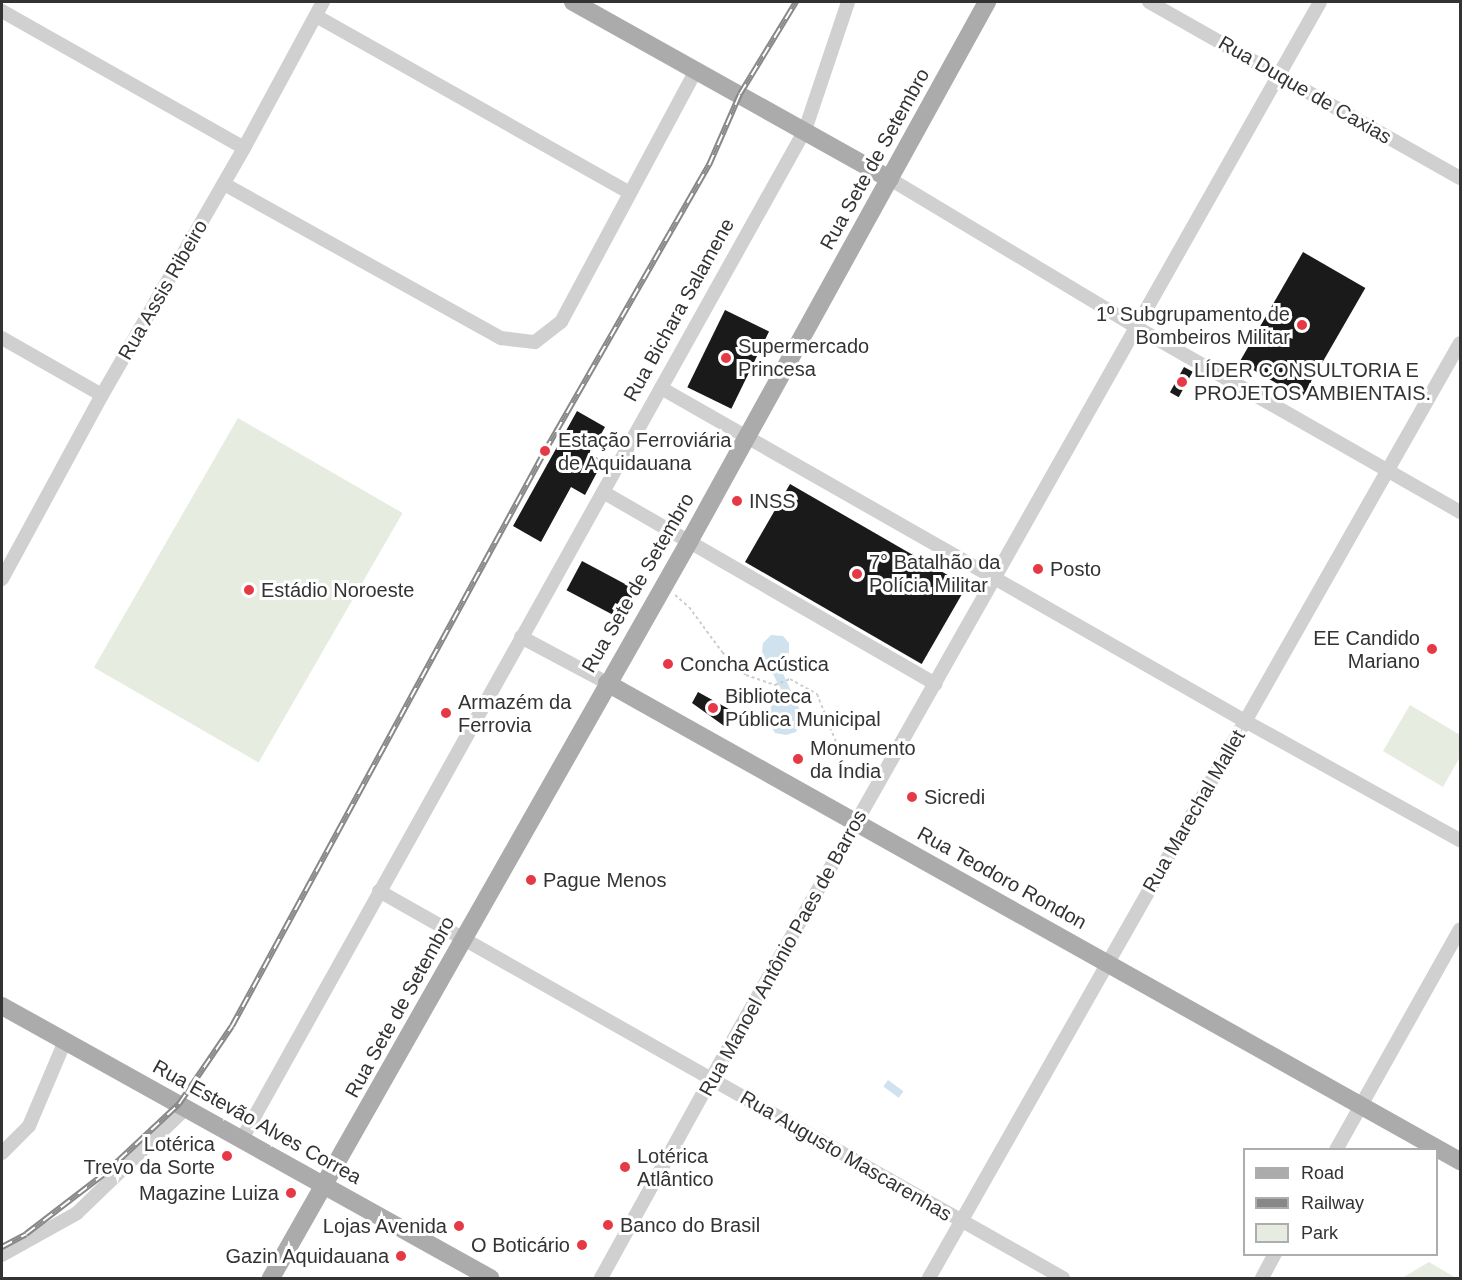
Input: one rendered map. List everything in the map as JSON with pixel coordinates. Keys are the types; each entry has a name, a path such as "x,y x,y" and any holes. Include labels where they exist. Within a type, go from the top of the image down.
{"main road":[{"path":"573,2 890,179"},
{"name":"Rua Sete de Setembro","path":"271,1278 326,1185 607,682 690,540 987,2"},
{"name":"Rua Teodoro Rondon","path":"607,682 1438,1148"},
{"name":"Rua Estevão Alves Correa","path":"2,1006 490,1278"},
{"name":"Rua Teodoro Rondon","path":"1438,1148 1461,1161"}],"street":[{"name":"Rua Assis Ribeiro","path":"2,579 102,395 224,184 323,2"},
{"name":"Rua Bichara Salamene","path":"242,1139 805,130 848,2"},
{"name":"Rua Duque de Caxias","path":"1149,2 1461,178"},
{"name":"Rua Manoel Antônio Paes de Barros","path":"602,1278 711,1079 858,823 1320,2"},
{"path":"2,11 244,148"},
{"path":"316,16 630,193"},
{"path":"224,184 501,338 535,342 561,322 696,70"},
{"path":"890,179 1136,327 1461,512"},
{"path":"2,338 102,395"},
{"name":"Rua Marechal Mallet","path":"929,1278 1461,343"},
{"path":"661,388 1245,722 1461,840"},
{"path":"603,492 690,540 935,684"},
{"name":"Rua Teodoro Rondon","path":"521,638 607,682"},
{"name":"Rua Augusto Mascarenhas","path":"379,891 1063,1278"},
{"path":"1337,1148 1461,929"},
{"path":"2,1153 29,1126 65,1041"},
{"path":"2,1255 77,1213 186,1108"},
{"path":"1262,1278 1274,1256"}],"path":[{"path":"664,585 689,607 722,652 746,675 775,685 790,679 817,694 838,747 838,777"}],"green space":[{"name":"Estádio Noroeste","path":"238,418 403,513 259,762 94,667"},
{"path":"1410,705 1460,735 1460,757 1443,787 1383,751"},
{"path":"1429,1262 1456,1278 1402,1278"}],"water":[{"path":"771,635 783,636 789,643 789,653 780,667 803,717 796,732 786,735 775,733 768,721 770,708 783,694 762,652 763,643"},
{"path":"888,1080 903,1091 899,1098 883,1086"}],"building":[{"name":"1º Subgrupamento de Bombeiros Militar","path":"1303,252 1365,288 1302,398 1240,362"},
{"name":"Supermercado Princesa","path":"725,310 769,331 731,409 687,387"},
{"name":"LÍDER CONSULTORIA E PROJETOS AMBIENTAIS.","path":"1184,367 1193,372 1179,397 1170,392"},
{"name":"Estação Ferroviária de Aquidauana","path":"577,411 605,427 590,454 603,461 585,495 571,487 541,542 513,526"},
{"name":"7° Batalhão da Polícia Militar","path":"790,484 967,586 922,664 745,562"},
{"path":"582,561 636,590 620,619 567,590"},
{"name":"Biblioteca Pública Municipal","path":"698,692 736,713 727,728 692,703"}],"railway":[{"path":"2,1247 26,1234 103,1175 179,1104 232,1026 545,451 709,165 740,94 796,2"}],"place":[{"name":"1º Subgrupamento de Bombeiros Militar","path":"1302,325"},
{"name":"Supermercado Princesa","path":"726,358"},
{"name":"LÍDER CONSULTORIA E PROJETOS AMBIENTAIS.","path":"1182,382"},
{"name":"Estação Ferroviária de Aquidauana","path":"545,451"},
{"name":"INSS","path":"737,501"},
{"name":"Posto","path":"1038,569"},
{"name":"7° Batalhão da Polícia Militar","path":"857,574"},
{"name":"Estádio Noroeste","path":"249,590"},
{"name":"EE Candido Mariano","path":"1432,649"},
{"name":"Concha Acústica","path":"668,664"},
{"name":"Biblioteca Pública Municipal","path":"713,708"},
{"name":"Armazém da Ferrovia","path":"446,713"},
{"name":"Monumento da Índia","path":"798,759"},
{"name":"Sicredi","path":"912,797"},
{"name":"Pague Menos","path":"531,880"},
{"name":"Lotérica Trevo da Sorte","path":"227,1156"},
{"name":"Lotérica Atlântico","path":"625,1167"},
{"name":"Magazine Luiza","path":"291,1193"},
{"name":"Banco do Brasil","path":"608,1225"},
{"name":"Lojas Avenida","path":"459,1226"},
{"name":"O Boticário","path":"582,1245"},
{"name":"Gazin Aquidauana","path":"401,1256"}]}
